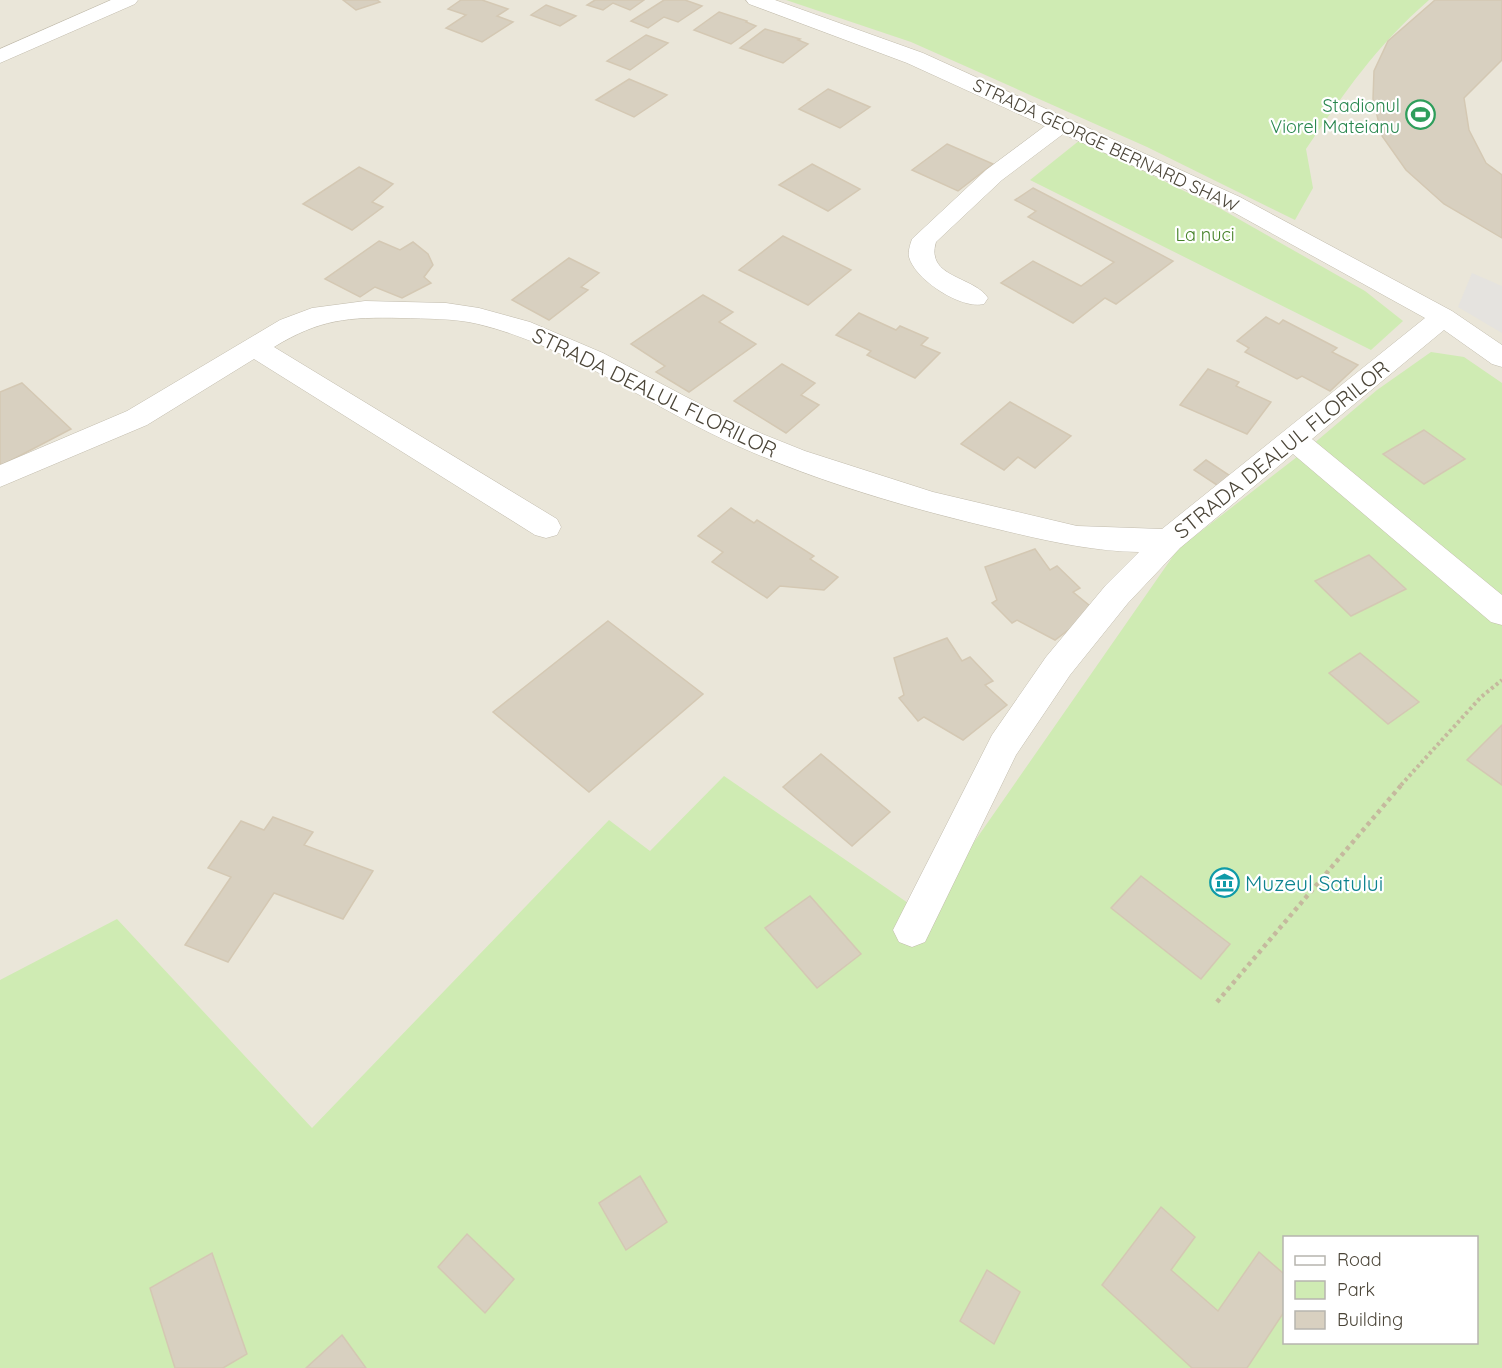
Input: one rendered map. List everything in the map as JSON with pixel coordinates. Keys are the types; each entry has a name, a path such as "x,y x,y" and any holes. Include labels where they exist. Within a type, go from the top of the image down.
{"street":[{"path":"0,57 128,0"},
{"name":"STRADA GEORGE BERNARD SHAW","path":"756,0 915,58 1232,202 1443,317"},
{"path":"975,298 932,274 921,261 919,249 924,238 994,175 1062,124"},
{"name":"STRADA DEALUL FLORILOR","path":"0,477 137,418 289,326 321,314 365,309 446,310 479,316 521,328 593,359 701,417 750,440 795,458 919,498 1077,537 1136,541 1169,540 1443,317"},
{"path":"1443,317 1502,358"},
{"path":"254,347 546,527"},
{"path":"1293,439 1502,613"},
{"path":"912,930 1004,745 1058,666 1117,594 1169,540"}],"path":[{"path":"1217,1002 1371,818 1480,697 1502,680"}],"shaded area":[{"path":"0,0 1502,0 1502,1368 0,1368"},
{"path":"1472,273 1502,286 1502,333 1458,307"}],"green space":[{"name":"La nuci","path":"786,0 1429,0 1377,52 1306,149 1313,188 1295,220 1147,147 911,42"},
{"name":"La nuci","path":"1080,140 1221,209 1365,291 1403,321 1371,350 1030,180"},
{"name":"Muzeul Satului","path":"1431,352 1464,357 1502,383 1502,1368 0,1368 0,980 117,919 312,1128 609,820 650,851 724,776 924,914 1178,549 1306,450 1377,390"}],"building":[{"path":"343,0 377,0 380,2 356,10"},
{"path":"461,0 482,0 508,9 497,16 513,22 482,42 446,28 466,15 448,9"},
{"path":"595,0 644,0 630,10 613,3 603,10 587,5"},
{"path":"664,0 685,0 702,6 678,22 664,17 648,28 631,21"},
{"name":"Stadionul Viorel Mateianu","path":"1435,0 1502,0 1502,60 1464,98 1469,130 1486,163 1502,175 1502,238 1444,204 1406,170 1382,136 1373,99 1374,71 1388,41"},
{"path":"546,5 576,16 560,26 531,15"},
{"path":"719,12 756,26 731,44 694,30"},
{"path":"765,29 800,39 798,40 808,44 783,63 740,48"},
{"path":"646,35 668,43 630,70 607,61"},
{"path":"629,79 667,95 634,117 596,100"},
{"path":"828,89 870,107 840,128 799,109"},
{"path":"947,144 993,164 958,191 912,170"},
{"path":"812,164 860,189 828,211 779,185"},
{"path":"359,167 393,184 372,202 383,207 352,230 303,204"},
{"path":"1033,188 1173,261 1116,304 1105,298 1073,323 1001,283 1033,261 1081,286 1114,262 1028,217 1036,211 1015,200"},
{"path":"783,236 851,270 808,305 739,270"},
{"path":"379,241 400,250 413,242 428,254 433,265 424,277 431,283 402,298 375,287 360,297 325,279"},
{"path":"569,258 599,273 581,287 588,290 549,320 512,300"},
{"path":"703,295 733,312 719,322 756,344 689,392 656,372 665,366 631,344"},
{"path":"859,313 896,330 900,326 928,338 921,345 940,353 915,378 867,355 871,351 836,335"},
{"path":"1266,317 1279,324 1283,320 1337,348 1332,352 1358,365 1330,391 1302,376 1297,379 1245,352 1249,348 1237,341"},
{"path":"782,364 815,383 801,395 819,405 786,433 734,401"},
{"path":"1208,369 1239,382 1236,386 1271,402 1247,434 1180,405"},
{"path":"22,383 71,429 2,465 0,463 0,392"},
{"path":"1010,402 1071,436 1035,468 1018,457 1004,470 961,444"},
{"path":"1424,430 1465,459 1424,484 1383,454"},
{"path":"1206,460 1232,477 1220,487 1194,470"},
{"path":"731,508 754,523 757,520 814,556 810,559 838,577 824,590 780,586 767,598 712,562 723,552 698,536"},
{"path":"1035,549 1050,570 1057,566 1080,588 1073,592 1095,610 1055,640 1017,620 1012,623 992,603 997,600 985,567"},
{"path":"1369,555 1406,589 1351,616 1315,581"},
{"path":"608,621 703,694 589,792 493,712"},
{"path":"947,638 962,661 970,657 993,681 985,685 1007,705 963,740 924,717 918,721 899,698 904,695 894,658"},
{"path":"1360,653 1419,702 1388,724 1329,673"},
{"path":"1502,725 1502,785 1467,760"},
{"path":"821,754 890,812 852,846 783,787"},
{"path":"273,817 313,832 304,845 373,871 343,919 274,893 228,962 185,945 231,877 208,868 241,821 264,830"},
{"path":"1141,876 1230,944 1201,979 1111,908"},
{"path":"810,896 861,954 817,988 765,928"},
{"path":"640,1176 667,1222 626,1250 599,1203"},
{"path":"1161,1207 1195,1237 1171,1270 1218,1311 1259,1252 1283,1273 1283,1314 1247,1368 1192,1368 1102,1285"},
{"path":"467,1234 514,1279 485,1313 438,1267"},
{"path":"212,1253 247,1354 223,1368 175,1368 150,1288"},
{"path":"987,1270 1020,1292 994,1344 960,1321"},
{"path":"342,1335 366,1368 306,1368"}],"place":[{"name":"Stadionul Viorel Mateianu","path":"1421,115"},
{"name":"Muzeul Satului","path":"1224,883"}]}
